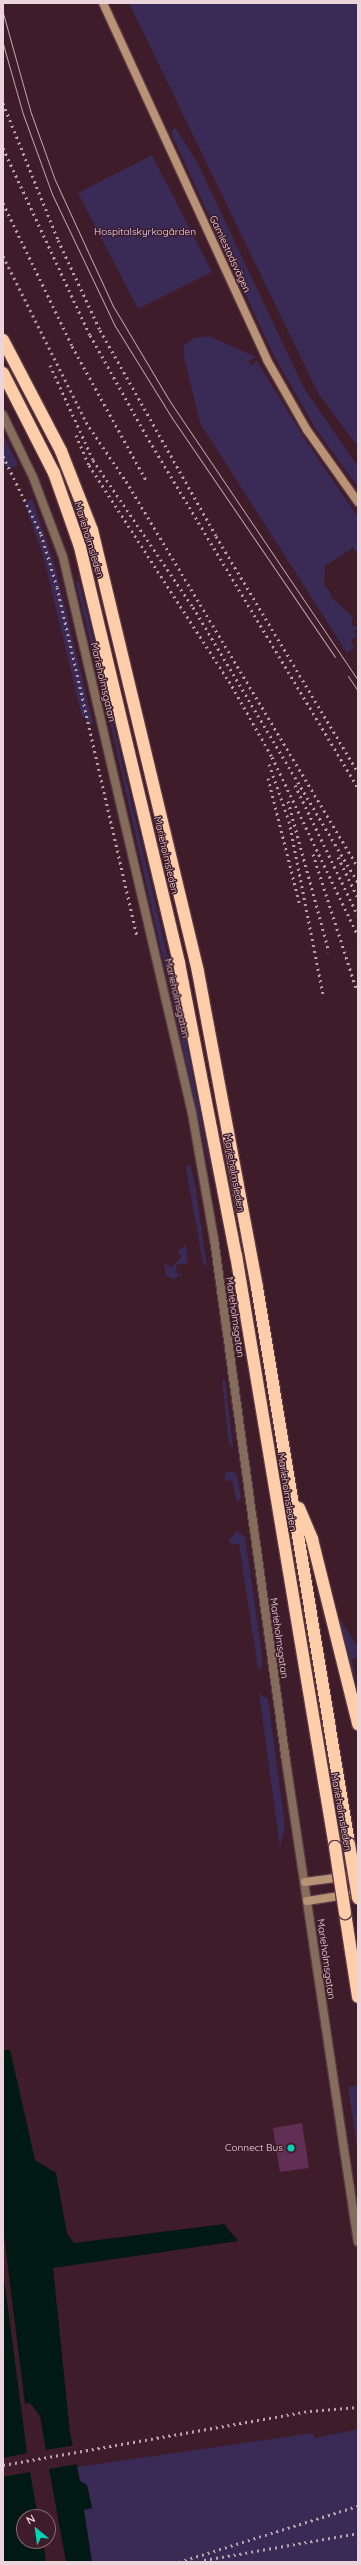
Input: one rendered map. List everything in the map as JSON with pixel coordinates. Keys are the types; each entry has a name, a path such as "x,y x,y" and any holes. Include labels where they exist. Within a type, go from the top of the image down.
{"highway":[{"name":"Marieholmsleden","path":"3,340 78,490 104,573 219,1074 293,1496 358,1898"},
{"name":"Marieholmsleden","path":"3,373 54,473 80,547 179,963 235,1248 335,1847 358,1998"},
{"path":"293,1496 312,1539 358,1724"}],"street":[{"name":"Gamlestadsvägen","path":"103,3 268,360 307,430 358,502"},
{"name":"Marieholmsgatan","path":"3,415 33,477 63,557 192,1113 216,1254 307,1901 358,2242"},
{"path":"305,1882 358,1875"},
{"path":"307,1901 358,1893"}],"green space":[{"path":"129,3 358,3 358,447 318,393"},
{"path":"175,127 197,162 304,388 358,467 358,487 317,431 273,354 171,133"},
{"name":"Hospitalskyrkogården","path":"152,155 212,272 138,309 78,193"},
{"path":"209,336 256,357 249,361 251,366 257,361 304,438 358,517 358,554 353,548 325,566 324,584 332,595 330,596 353,617 351,625 358,627 354,631 357,637 351,640 354,648 347,653 200,423 184,356 184,345 194,338"},
{"path":"3,435 18,465 9,470 3,462"},
{"path":"32,499 55,566 93,723 90,725 85,717 82,717 43,555 26,507 26,502"},
{"path":"79,581 105,687 101,686 76,583"},
{"path":"110,710 180,1009 216,1196 108,713"},
{"path":"190,1164 195,1184 207,1267 203,1264 186,1168"},
{"path":"186,1245 188,1263 176,1265 177,1274 183,1274 174,1279 166,1276 164,1264 172,1267 182,1256 177,1251"},
{"path":"222,1380 225,1380 233,1448 229,1444"},
{"path":"232,1471 237,1474 241,1498 237,1502 232,1480 225,1481 224,1477 226,1472"},
{"path":"237,1531 245,1537 262,1655 262,1667 258,1670 239,1544 231,1544 229,1540"},
{"path":"336,1613 358,1647 358,1657 352,1659 358,1701"},
{"path":"259,1693 268,1699 285,1826 280,1848"},
{"path":"358,2085 358,2153 348,2087"},
{"path":"358,2429 358,2562 92,2562 83,2510 92,2508 87,2485 80,2481 77,2467 313,2433 315,2438"}],"shaded area":[{"path":"3,2050 10,2050 35,2160 56,2173 67,2234 74,2243 224,2224 238,2241 53,2268 70,2433 80,2481 87,2485 92,2508 84,2510 92,2562 3,2562"}],"pier":[{"path":"3,2228 25,2404 30,2403 40,2416 46,2450 75,2445 78,2464 49,2469 66,2562 46,2562 44,2549 56,2549 56,2509 37,2509 30,2472 3,2477 3,2458 27,2453 3,2271"}],"building":[{"name":"Connect Bus","path":"302,2123 309,2168 280,2172 273,2128"}],"tram line":[{"path":"3,13 31,113 55,180 113,306 169,400 358,680"},
{"path":"3,44 23,114 52,194 115,326 172,418 335,657"},
{"path":"348,676 358,691"}],"railway":[{"path":"3,103 58,240 100,330 216,536 358,772"},
{"path":"3,148 90,335 149,440 358,788"},
{"path":"3,203 72,346 146,480"},
{"path":"3,256 86,422 126,481 358,867"},
{"path":"50,365 93,460 193,607 358,883"},
{"path":"76,435 89,465 229,681 272,757 358,936"},
{"path":"3,456 41,534 57,587 137,937"},
{"path":"269,764 289,821 323,995"},
{"path":"268,778 300,905"},
{"path":"295,785 358,916"},
{"path":"288,801 329,952"},
{"path":"313,854 356,988"},
{"path":"338,857 358,898"},
{"path":"3,2465 310,2411 358,2407"},
{"path":"179,2562 358,2506"},
{"path":"204,2560 358,2533"}],"place":[{"name":"Connect Bus","path":"291,2148"}]}
